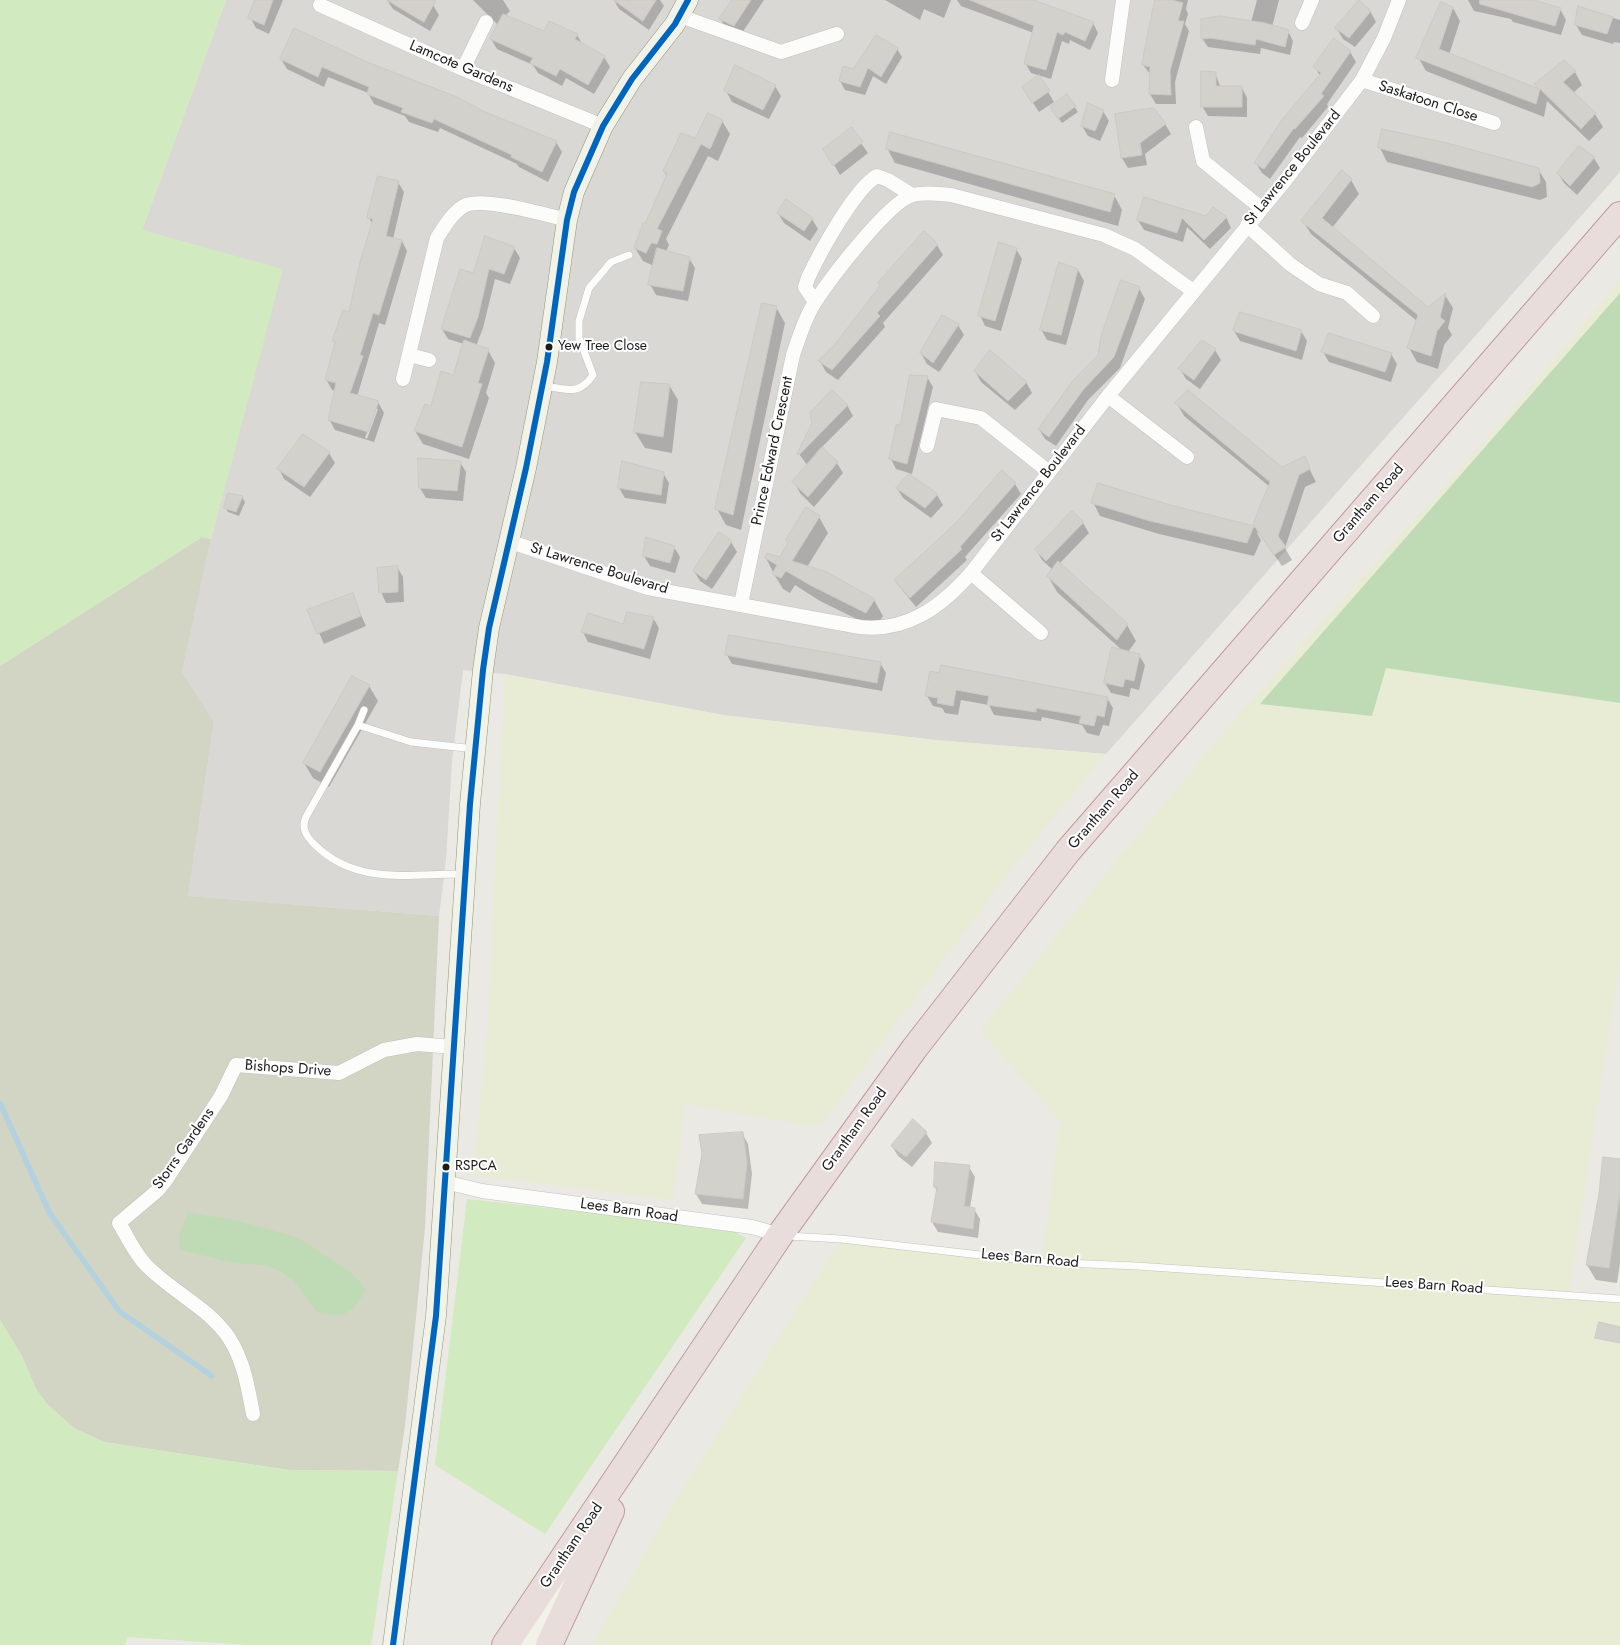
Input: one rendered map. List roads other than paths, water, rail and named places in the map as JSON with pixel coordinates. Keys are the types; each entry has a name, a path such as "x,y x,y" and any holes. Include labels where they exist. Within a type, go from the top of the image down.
{"highway":[{"name":"Grantham Road","path":"505,1645 780,1235 914,1049 1068,851 1620,215"},
{"name":"Grantham Road","path":"549,1645 640,1446"}],"street":[{"path":"1112,80 1123,0"},
{"path":"1302,23 1312,0"},
{"name":"St Lawrence Boulevard","path":"508,541 648,588 860,627 874,629 896,626 914,620 928,612 954,592 971,573 1108,396 1362,80 1384,38 1399,0"},
{"name":"Lamcote Gardens","path":"320,5 463,69 602,126"},
{"path":"392,1645 436,1316 465,874 475,749 489,628 526,468 542,385 567,220 574,192 602,126 632,79 659,47 684,8 781,52 838,34"},
{"path":"463,69 486,22"},
{"name":"Saskatoon Close","path":"1362,80 1494,123"},
{"path":"1196,127 1203,161 1261,208"},
{"path":"815,302 805,287 808,278 839,224 868,181 877,176 888,180 912,195"},
{"name":"Prince Edward Crescent","path":"741,604 793,355 803,325 815,302 889,210 912,195 934,193 951,195 1104,234 1135,249 1193,290"},
{"path":"403,379 437,238 448,220 465,205 489,203 567,220"},
{"path":"1247,225 1290,265 1319,284 1347,292 1373,316"},
{"path":"409,355 429,360"},
{"path":"1108,396 1187,457"},
{"path":"927,446 936,409 981,418 1049,472"},
{"path":"971,573 1041,633"},
{"name":"Bishops Drive","path":"236,1065 339,1073 384,1050 417,1044 454,1047"},
{"name":"Storrs Gardens","path":"236,1065 221,1096 166,1180 119,1223 144,1264 172,1288 206,1312 229,1338 246,1374 253,1414"},
{"name":"Lees Barn Road","path":"445,1182 482,1191 752,1227 780,1235"},
{"path":"531,1645 551,1605 582,1574"}],"lane":[{"path":"542,385 575,390 586,386 593,375 579,338 579,320 589,288 611,262 629,255"},
{"path":"364,710 306,816 304,822 306,835 326,854 359,870 408,877 465,874"},
{"path":"358,724 411,742 475,749"},
{"name":"Lees Barn Road","path":"780,1235 841,1239 1041,1262 1137,1266 1620,1299"}],"waterway":[{"path":"0,1103 49,1212 119,1311 212,1376"}],"place":[{"name":"Yew Tree Close","path":"549,347"},
{"name":"RSPCA","path":"446,1167"}]}
